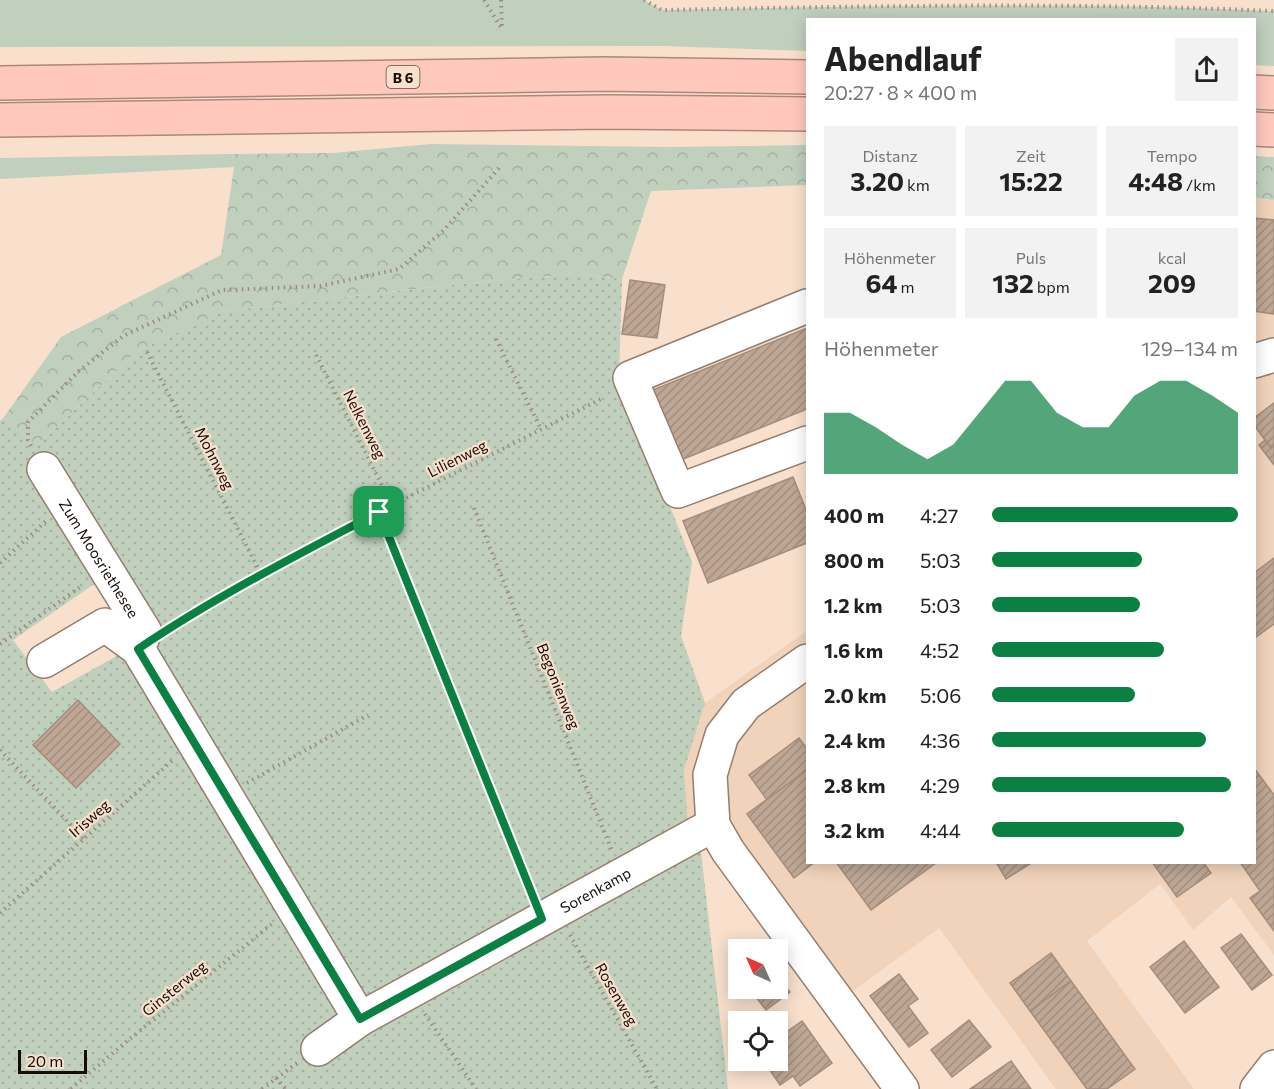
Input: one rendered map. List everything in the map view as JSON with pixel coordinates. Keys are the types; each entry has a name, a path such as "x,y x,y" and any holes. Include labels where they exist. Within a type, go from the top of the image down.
{"highway":[{"name":"B 6","path":"0,82 604,74 806,77"},
{"path":"1256,92 1274,93"},
{"path":"0,120 607,112 806,114"},
{"path":"1256,129 1274,130"}],"street":[{"path":"806,306 630,378 678,491 806,443"},
{"path":"1256,360 1274,355"},
{"name":"Zum Moosriethesee","path":"44,469 145,632 138,649"},
{"path":"44,661 105,625 138,649 360,1019"},
{"path":"806,662 746,704 722,735 710,775 713,825 728,851 902,1089"},
{"name":"Sorenkamp","path":"318,1049 360,1019 713,825"},
{"path":"1257,1089 1274,1066"}],"path":[{"path":"484,0 502,29 501,0"},
{"path":"644,0 662,10 871,6 1205,8 1274,11"},
{"path":"44,469 28,440 28,422 79,371 123,336 222,290 320,286 399,269 444,230 499,168"},
{"path":"496,339 541,429"},
{"name":"Mohnweg","path":"147,352 261,574"},
{"name":"Nelkenweg","path":"316,355 392,505"},
{"name":"Lilienweg","path":"138,649 177,623 261,574 601,399"},
{"path":"0,563 43,523 67,506"},
{"name":"Begonienweg","path":"474,508 621,874"},
{"name":"Rosenweg","path":"379,512 549,915 657,1089"},
{"path":"0,644 106,569"},
{"path":"226,795 368,715"},
{"name":"Irisweg","path":"0,913 183,751 195,744"},
{"path":"0,750 84,838"},
{"name":"Ginsterweg","path":"71,1089 293,907"},
{"path":"409,992 476,1089"},
{"path":"262,1089 318,1049"},
{"path":"276,1078 286,1089"}],"shaded area":[{"path":"1256,199 1274,200 1274,955 1231,897 1193,930 1160,884 1087,941 1194,1089 1056,1089 939,928 838,1002 788,942 788,939 785,939 688,823 684,770 705,703 806,632 806,864 1256,864"}],"green space":[{"path":"0,0 644,0 662,10 892,6 1121,6 1274,11 1274,66 1256,65 1256,18 806,18 806,51 664,46 0,47"},
{"path":"431,144 670,147 806,145 806,185 651,191 622,279 576,274 459,284 225,311 137,352 37,445 4,417 61,337 221,255 234,167 232,154 333,153"},
{"path":"232,154 234,167 0,179 0,158"},
{"path":"1256,156 1274,157 1274,200 1256,198"},
{"path":"576,274 622,279 619,378 692,562 681,636 705,703 684,770 688,823 701,852 728,1089 0,1089 0,421 4,417 37,445 137,352 225,311 459,284","holes":["100,580 134,632 122,653 52,692 13,640"]}],"building":[{"path":"1256,218 1274,220 1274,314 1256,311"},
{"path":"630,280 665,285 657,338 622,334"},
{"path":"806,328 806,409 676,462 648,392"},
{"path":"1274,403 1274,444 1270,447 1256,428 1256,416"},
{"path":"1265,440 1270,447 1274,444 1274,465 1259,445"},
{"path":"793,477 806,510 806,543 708,583 683,521"},
{"path":"1274,558 1274,624 1256,637 1256,572"},
{"path":"78,700 120,744 76,788 33,745"},
{"path":"799,738 806,748 806,771 767,800 749,775"},
{"path":"806,771 806,864 812,864 794,878 747,814"},
{"path":"1256,771 1274,795 1274,931 1250,898 1260,891 1241,864 1256,864"},
{"path":"837,864 935,864 871,910"},
{"path":"997,864 1030,864 1006,879"},
{"path":"1153,864 1204,864 1211,873 1177,897"},
{"path":"1241,934 1272,975 1252,990 1221,948"},
{"path":"1184,941 1219,987 1185,1013 1150,967"},
{"path":"1051,953 1071,981 1030,1011 1010,983"},
{"path":"899,974 918,999 908,1006 928,1033 909,1047 870,996"},
{"path":"1071,981 1135,1069 1107,1089 1087,1089 1030,1011"},
{"path":"758,999 781,999 766,1010"},
{"path":"969,1020 991,1047 952,1077 931,1050"},
{"path":"802,1021 832,1063 800,1086 793,1076 780,1085 770,1071 788,1071 788,1031"},
{"path":"1011,1061 1031,1089 970,1089"}],"route":[{"path":"379,512 542,919 360,1019 138,649 177,623 261,574 379,512"}]}
